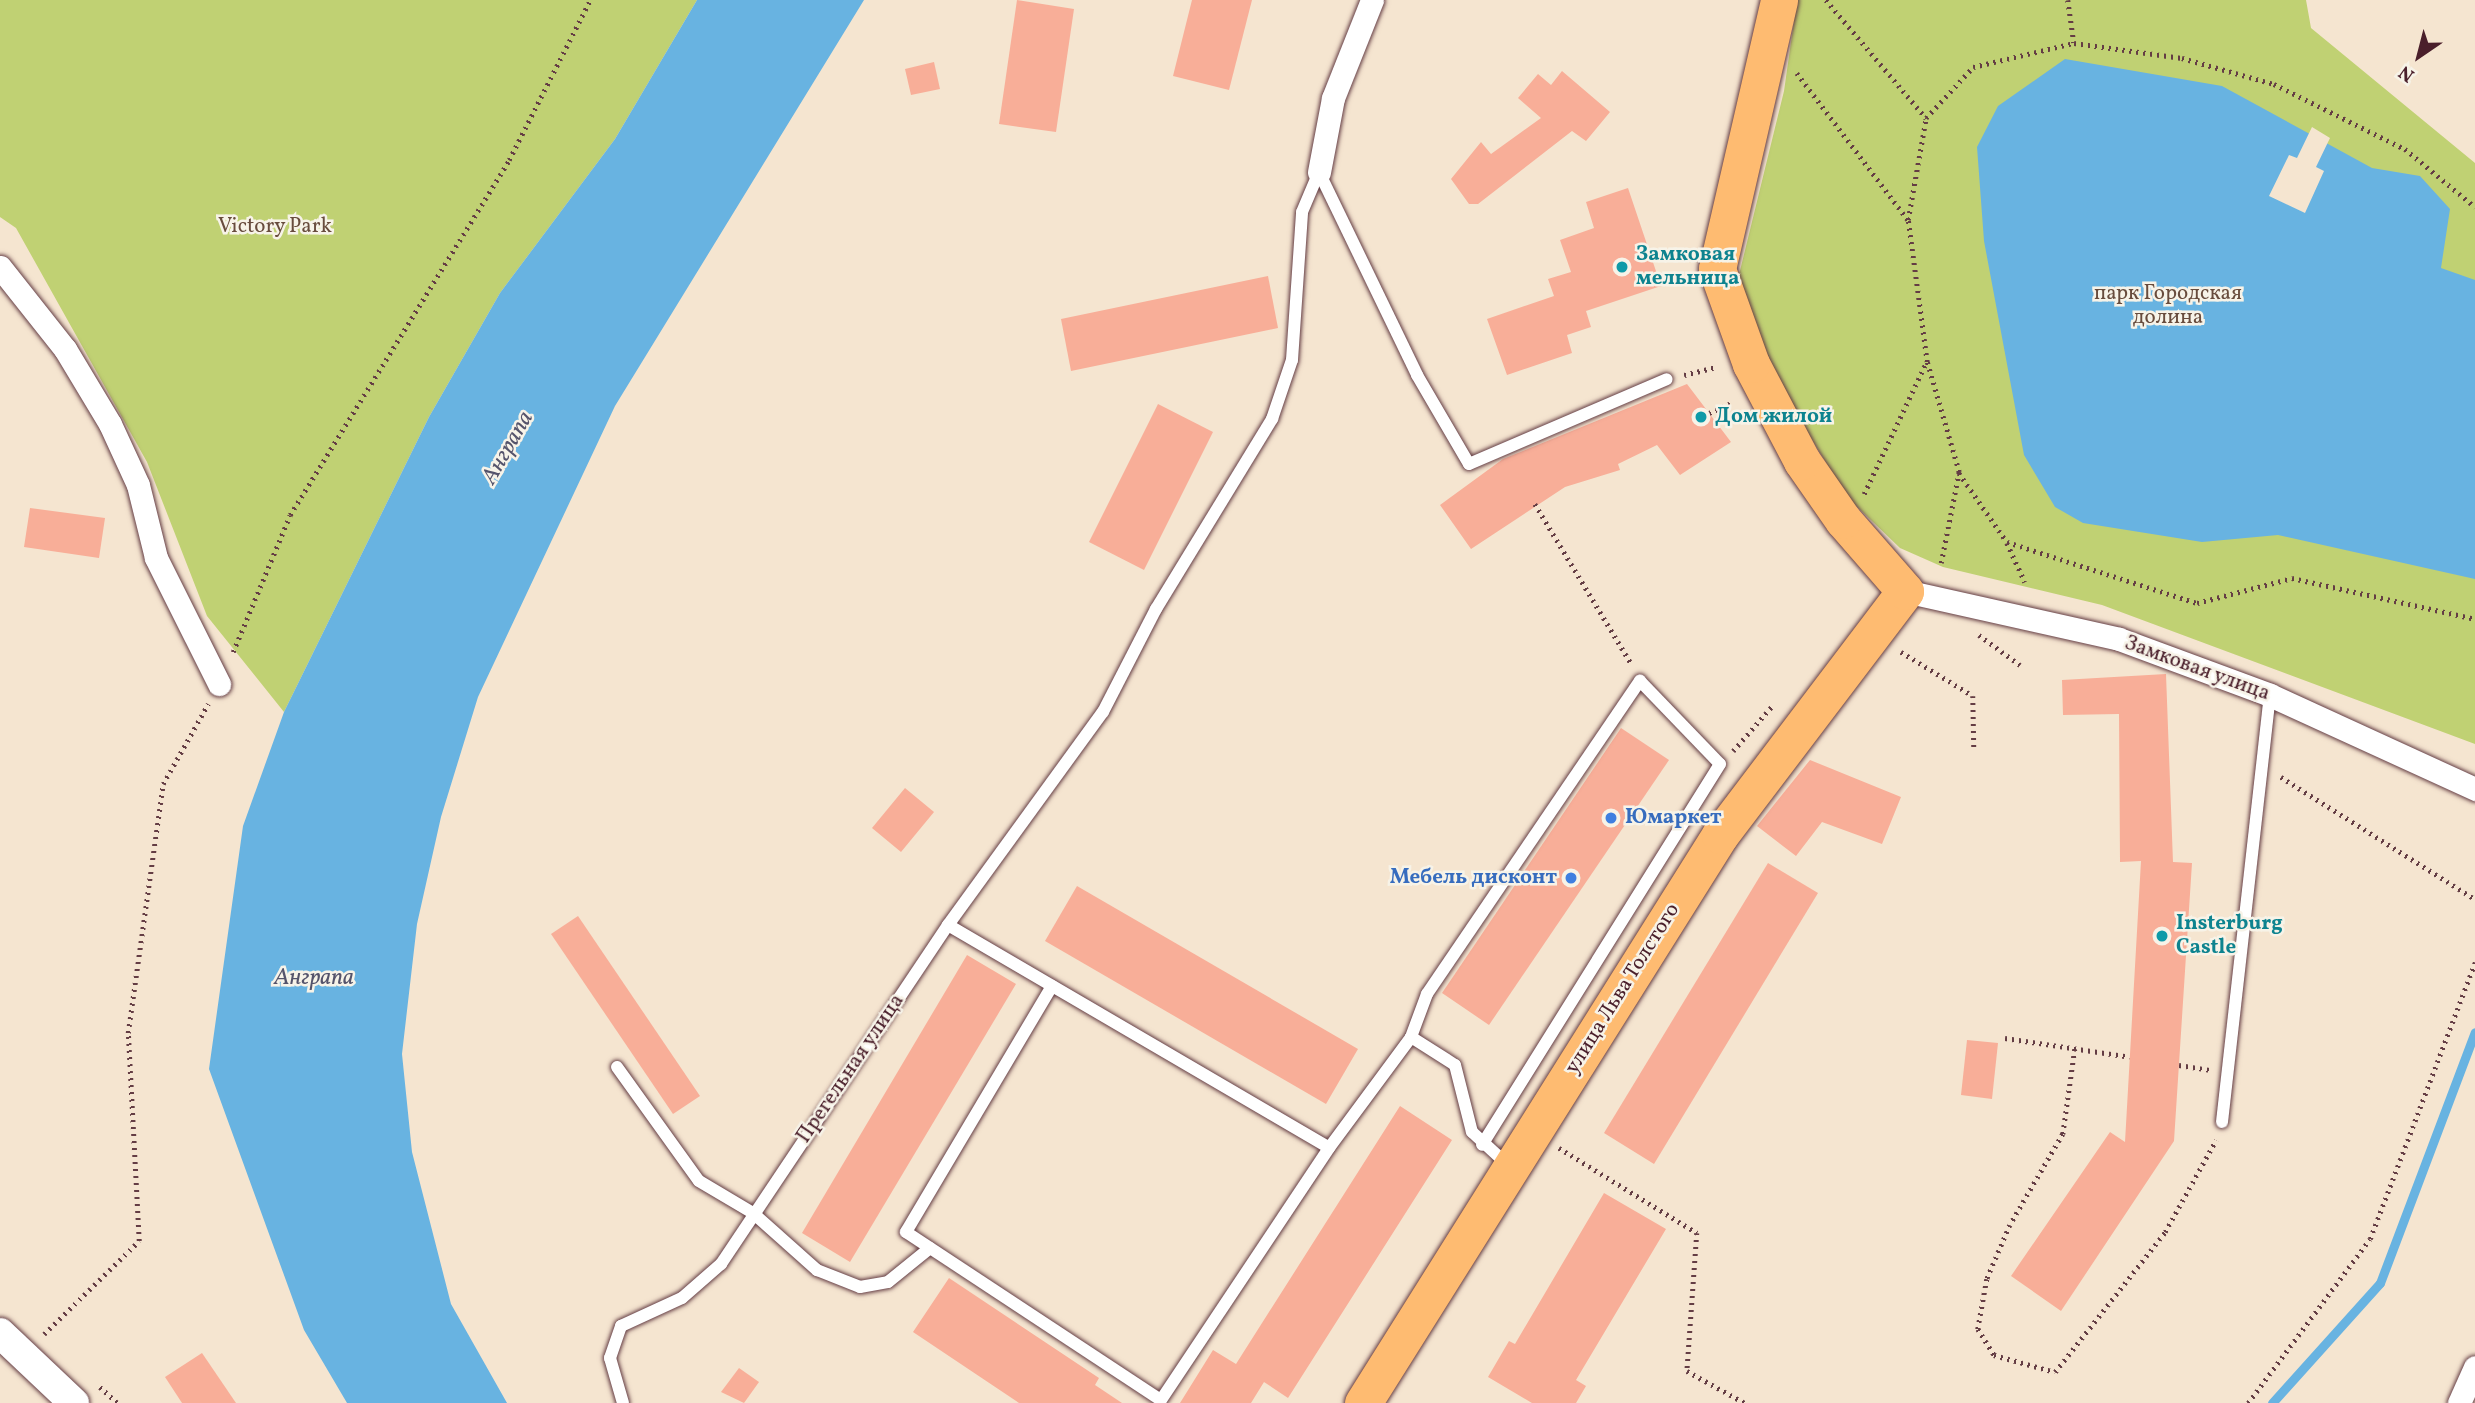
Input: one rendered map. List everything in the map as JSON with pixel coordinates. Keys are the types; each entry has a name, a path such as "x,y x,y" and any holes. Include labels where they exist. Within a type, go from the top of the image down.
{"main road":[{"path":"1779,0 1717,269 1751,364 1802,461 1843,520 1905,591"},
{"name":"улица Льва Толстого","path":"1363,1403 1513,1168 1552,1138 1720,835 1905,591"}],"street":[{"path":"1319,172 1333,98 1372,0"},
{"path":"0,267 65,349 110,424 138,485 156,558 219,684"},
{"name":"Замковая улица","path":"1905,591 2119,639 2270,695 2475,789"},
{"path":"0,1333 74,1403"},
{"path":"2459,1403 2475,1367"}],"lane":[{"path":"1319,172 1417,375 1469,464 1667,379"},
{"name":"Прегельная улица","path":"623,1403 610,1358 621,1326 682,1298 721,1264 948,925 1103,712 1156,609 1272,419 1292,360 1302,212 1319,172"},
{"path":"1052,986 906,1232 1160,1401 1329,1148 1411,1037 1427,994 1640,681 1720,764 1482,1145"},
{"path":"2222,1122 2260,763 2270,695"},
{"path":"948,925 1329,1148"},
{"path":"1411,1037 1455,1066 1464,1111 1482,1145 1513,1168"},
{"path":"618,1066 699,1181 753,1213 817,1270 860,1287 888,1282 930,1248"}],"path":[{"path":"42,1335 139,1241 128,1034 163,784 219,684 290,515 509,160 590,0"},
{"path":"1826,0 1926,118"},
{"path":"2068,0 2074,43"},
{"path":"2025,582 2007,542 1959,472 1927,362 1908,220 1926,118 1973,67 2074,43 2182,58 2274,84 2405,149 2475,207"},
{"path":"1789,62 1908,220"},
{"path":"1858,506 1927,362"},
{"path":"1667,379 1721,366"},
{"path":"1709,413 1739,400"},
{"path":"1941,563 1959,472"},
{"path":"1535,504 1640,681"},
{"path":"2007,542 2197,603 2292,578 2475,619"},
{"path":"1976,625 1988,626"},
{"path":"1974,631 2020,665"},
{"path":"1891,646 1973,696 1974,749"},
{"path":"2260,763 2475,900"},
{"path":"2248,1403 2370,1239 2475,962"},
{"path":"2005,1038 2130,1057"},
{"path":"2075,1049 2063,1134 2010,1225 1987,1279 1978,1329 1994,1355 2055,1372 2165,1232 2222,1122"},
{"path":"2179,1065 2228,1073"},
{"path":"1552,1138 1697,1233 1687,1371 1745,1403"}],"green space":[{"name":"Victory Park","path":"0,0 697,0 615,139 500,293 429,417 284,712 207,616 147,462 16,228 0,217"},
{"name":"парк Городская долина","path":"1797,0 2306,0 2311,28 2475,163 2475,744 2102,605 1943,567 1900,548 1847,497 1766,364 1737,283 1784,91"}],"water":[{"name":"Анграпа","path":"697,0 864,0 615,406 478,697 441,817 417,924 402,1054 412,1152 451,1304 507,1403 347,1403 304,1330 209,1069 243,826 284,712 429,417 500,293 615,139"},
{"path":"2065,59 2222,86 2372,168 2420,176 2450,209 2441,268 2475,280 2475,579 2278,535 2202,542 2083,523 2055,507 2024,455 1984,241 1977,147 1998,106"}],"pier":[{"path":"2312,127 2330,138 2316,167 2324,171 2305,213 2269,196 2289,155 2297,158"}],"building":[{"path":"1017,0 1074,9 1056,132 999,124"},
{"path":"1192,0 1252,0 1229,90 1173,76"},
{"path":"934,62 940,89 911,95 905,69"},
{"path":"1562,71 1610,112 1586,141 1572,131 1478,204 1469,204 1451,179 1481,142 1491,154 1541,118 1518,98 1538,74 1551,85"},
{"path":"1628,188 1661,286 1586,311 1591,327 1567,335 1572,353 1507,375 1487,319 1554,296 1548,279 1571,272 1560,240 1594,228 1586,202"},
{"path":"1268,276 1278,328 1071,371 1061,319"},
{"path":"1687,384 1731,442 1680,475 1657,445 1618,464 1620,470 1565,487 1471,549 1440,505 1503,459"},
{"path":"1158,404 1213,432 1144,570 1089,542"},
{"path":"30,508 105,518 99,558 24,547"},
{"path":"2166,674 2173,862 2192,863 2174,1141 2061,1311 2011,1276 2110,1132 2125,1142 2141,861 2120,862 2119,714 2063,715 2062,680"},
{"path":"1621,728 1669,760 1489,1025 1442,993"},
{"path":"1810,760 1901,797 1882,844 1822,822 1796,856 1757,826"},
{"path":"905,788 934,812 901,852 872,828"},
{"path":"1768,863 1818,893 1654,1164 1604,1133"},
{"path":"1077,886 1358,1049 1326,1104 1045,941"},
{"path":"578,916 700,1096 673,1114 551,934"},
{"path":"967,955 1016,984 850,1262 802,1233"},
{"path":"1967,1040 1998,1043 1992,1099 1961,1095"},
{"path":"1400,1106 1452,1140 1288,1398 1264,1382 1251,1403 1180,1403 1213,1350 1236,1364"},
{"path":"1604,1193 1666,1229 1576,1380 1586,1386 1576,1403 1532,1403 1488,1377 1509,1341 1515,1344"},
{"path":"949,1278 1099,1378 1095,1385 1122,1403 1019,1403 913,1332"},
{"path":"202,1353 236,1403 182,1403 165,1377"},
{"path":"739,1368 759,1382 744,1403 721,1392"}],"waterway":[{"path":"2272,1403 2380,1283 2475,1032"}],"place":[{"name":"Замковая мельница","path":"1622,267"},
{"name":"Дом жилой","path":"1701,417"},
{"name":"Юмаркет","path":"1611,818"},
{"name":"Мебель дисконт","path":"1571,878"},
{"name":"Insterburg Castle","path":"2162,936"}]}
